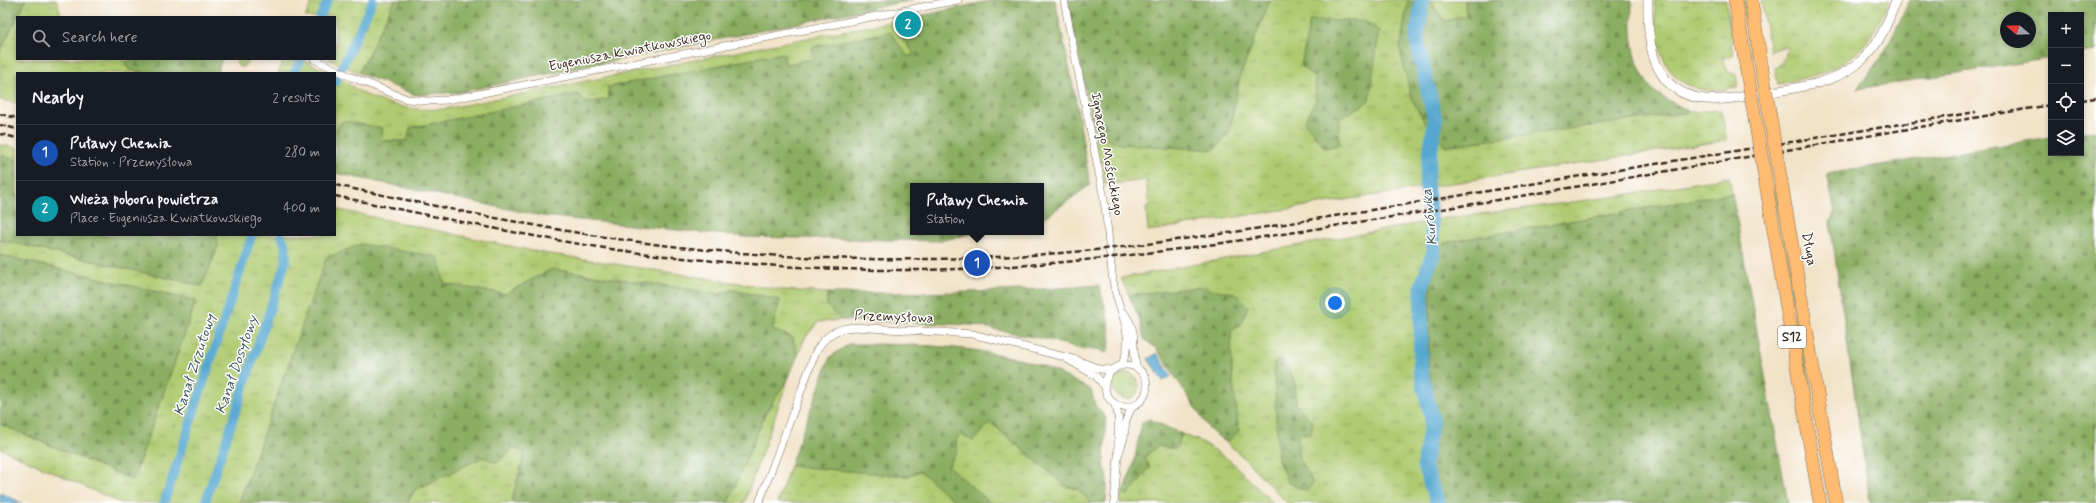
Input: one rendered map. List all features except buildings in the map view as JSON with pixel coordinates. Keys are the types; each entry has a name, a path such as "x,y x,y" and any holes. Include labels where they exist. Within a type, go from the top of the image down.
{"highway":[{"name":"S12","path":"1735,0 1819,497"},
{"name":"Długa","path":"1751,0 1836,503"}],"street":[{"name":"Eugeniusza Kwiatkowskiego","path":"315,60 351,77 407,99 427,101 447,100 958,0"},
{"name":"Ignacego Mościckiego","path":"1064,0 1103,192 1114,282 1124,313 1127,335 1127,351 1121,366"},
{"path":"1648,0 1649,44 1658,68 1666,79 1680,90 1695,96 1711,99 1778,91 1820,83 1837,76 1855,66 1868,54 1881,35 1896,0"},
{"name":"Ignacego Mościckiego","path":"1124,313 1133,327 1134,358 1137,368"},
{"name":"Przemysłowa","path":"759,503 816,351 822,340 835,331 853,327 972,334 1084,362 1099,369 1113,370"},
{"name":"Przemysłowa","path":"1067,358 1074,365 1096,376 1105,387"},
{"path":"1121,366 1137,368 1145,376 1147,391 1143,399 1132,406 1122,407 1114,403 1108,396 1105,387 1107,378 1113,370 1121,366"},
{"path":"1114,403 1119,419 1117,436 1118,456 1114,503"},
{"path":"1118,456 1124,438 1126,420 1132,406"}],"green space":[{"path":"0,0 26,0 18,16 16,16 16,20 0,51"},
{"path":"26,0 57,0 61,16 18,16"},
{"path":"313,0 395,0 359,73 331,60 336,60 336,16 305,16"},
{"path":"395,0 912,0 460,92 416,95 359,73"},
{"path":"993,0 1055,0 1076,100 1090,185 1044,218 1044,183 910,183 910,235 966,235 939,241 745,237 542,216 336,173 336,130 342,121 383,128 381,141 407,141 410,128 578,94 586,103 609,99 608,87 783,53 786,64 813,59 812,47 890,32 908,57 914,54 895,29 900,28 904,33 921,27 920,16"},
{"path":"1068,0 1270,0 1240,76 1229,134 1214,150 1119,144 1103,139 1093,130"},
{"path":"1270,0 1408,0 1400,50 1445,146 1690,112 1721,110 1727,140 1148,231 1146,208 1149,207 1146,180 1105,185 1103,162 1098,162 1093,130 1103,139 1229,134 1240,76","holes":["1315,78 1339,119 1339,145 1317,101"]},
{"path":"1408,0 1432,0 1432,4 1445,21 1466,16 1465,0 1632,0 1632,35 1639,68 1644,78 1654,91 1690,112 1445,146 1425,123 1411,97 1400,50"},
{"path":"1432,0 1465,0 1466,16 1445,21 1432,4"},
{"path":"1655,0 1726,0 1733,56 1723,58 1728,72 1736,75 1738,87 1705,90 1690,86 1678,79 1669,69 1663,57 1656,29"},
{"path":"1741,0 1745,0 1754,56 1751,56"},
{"path":"1761,0 1889,0 1880,21 1870,37 1859,50 1847,60 1834,68 1818,74 1778,84 1775,68 1781,64 1784,59 1786,46 1770,51"},
{"path":"1910,0 2096,0 2096,51 2084,53 2084,12 2048,12 2048,58 1857,89 1884,53"},
{"path":"920,16 921,27 904,33 914,54 907,57 812,47 814,59 785,64 783,53 608,87 610,99 585,103 578,94 410,128 408,141 381,141 342,121 336,130 336,76 362,93 385,103 414,109 444,109"},
{"path":"16,20 16,60 120,60 125,61 128,69 142,72 16,72 16,103 0,100 0,51"},
{"path":"1310,20 1365,21 1379,31 1369,101 1339,119 1339,145 1325,148 1304,122 1316,101 1315,78 1301,66"},
{"path":"222,60 217,72 142,72 128,69 125,61"},
{"path":"237,60 249,60 243,67 239,67 236,62"},
{"path":"284,60 302,60 328,72 278,72"},
{"path":"2096,130 2096,503 1870,503 1830,221 1835,212 1827,174 2048,137 2048,156 2084,156 2084,132"},
{"path":"0,145 16,148 16,160 0,155"},
{"path":"0,155 16,160 16,236 217,236 218,246 202,286 0,240"},
{"path":"1729,177 1732,193 1444,243 1431,272 1428,367 1438,420 1429,461 1445,503 1287,503 1241,455 1223,440 1229,441 1232,375 1231,331 1199,287 1129,295 1121,278 1442,219 1619,196","holes":["1295,382 1298,456 1313,483 1278,460"]},
{"path":"1777,191 1812,397 1808,397 1774,192"},
{"path":"1732,193 1788,503 1445,503 1429,461 1438,420 1428,367 1431,272 1444,243"},
{"path":"336,209 538,252 783,290 827,293 827,306 841,320 818,322 805,338 798,355 792,337 772,330 780,300 732,290 719,294 552,269 505,294 445,284 326,258 239,503 121,503 0,448 0,424 133,480 196,301 0,255 0,240 202,286 218,246 217,236 336,236"},
{"path":"361,244 438,257 445,284 505,294 552,269 719,294 732,290 780,300 772,330 792,337 798,355 789,377 766,412 728,503 511,503 525,453 514,448 497,463 483,457 415,490 407,503 239,503 326,258"},
{"path":"0,255 196,301 133,480 0,424"},
{"path":"1099,285 1110,330 1109,347 1106,353 1097,349 1081,349 1049,340 973,325 841,320 827,306 827,293 997,291"},
{"path":"1199,287 1234,293 1248,306 1241,325 1231,331 1232,375 1239,431 1229,441 1223,440 1210,430 1157,349 1144,339 1140,321 1129,295"},
{"path":"849,344 922,345 995,354 1042,366 1091,390 1095,405 1106,418 1104,464 1108,479 1106,503 1091,503 1078,489 1066,486 990,422 973,441 961,434 956,440 957,451 948,466 991,503 957,503 920,471 908,476 790,466 830,357"},
{"path":"1283,359 1295,382 1296,404 1313,422 1311,433 1298,434 1298,456 1313,483 1307,491 1288,483 1278,460 1274,362"},
{"path":"1126,373 1135,377 1139,386 1135,395 1126,399 1117,395 1113,386 1117,377"},
{"path":"789,377 744,503 728,503 766,412"},
{"path":"1149,419 1182,434 1175,449 1158,446 1144,457 1150,467 1128,495 1122,493 1133,467 1142,422"},
{"path":"990,422 1066,486 1078,489 1091,503 991,503 948,467 957,451 956,440 961,433"},
{"path":"1182,434 1204,443 1233,463 1273,503 1120,503 1122,493 1128,495 1144,457 1158,446 1175,449"},
{"path":"513,448 525,453 511,503 407,503 415,490 483,457"},
{"path":"790,466 907,476 920,470 957,503 777,503"}],"water":[{"path":"1157,353 1171,376 1163,381 1148,359"},
{"path":"0,493 22,503 0,503"}],"waterway":[{"name":"Kanał Zrzutowy","path":"320,16 328,0"},
{"name":"Kanał Dosyłowy","path":"336,80 373,0"},
{"name":"Kurówka","path":"1422,0 1417,41 1435,120 1426,181 1434,251 1422,285 1420,369 1432,419 1424,466 1438,503"},
{"name":"Kanał Zrzutowy","path":"294,72 300,60"},
{"name":"Kanał Zrzutowy","path":"164,503 252,236"},
{"name":"Kanał Dosyłowy","path":"205,503 286,261 286,247 281,236"}],"railway":[{"path":"2084,100 2096,98"},
{"path":"336,196 547,238 618,250 683,258 780,266 878,270 1003,267 1126,256 1311,230 1457,207 2048,106"},
{"path":"336,185 521,223 661,245 753,254 844,259 981,258 1133,246 1235,232 1976,112"},
{"path":"0,114 16,118"},
{"path":"0,125 16,129"},
{"path":"0,134 16,138"}],"place":[{"name":"Wieża poboru powietrza","path":"908,24"},
{"name":"Puławy Chemia","path":"977,263"}]}
